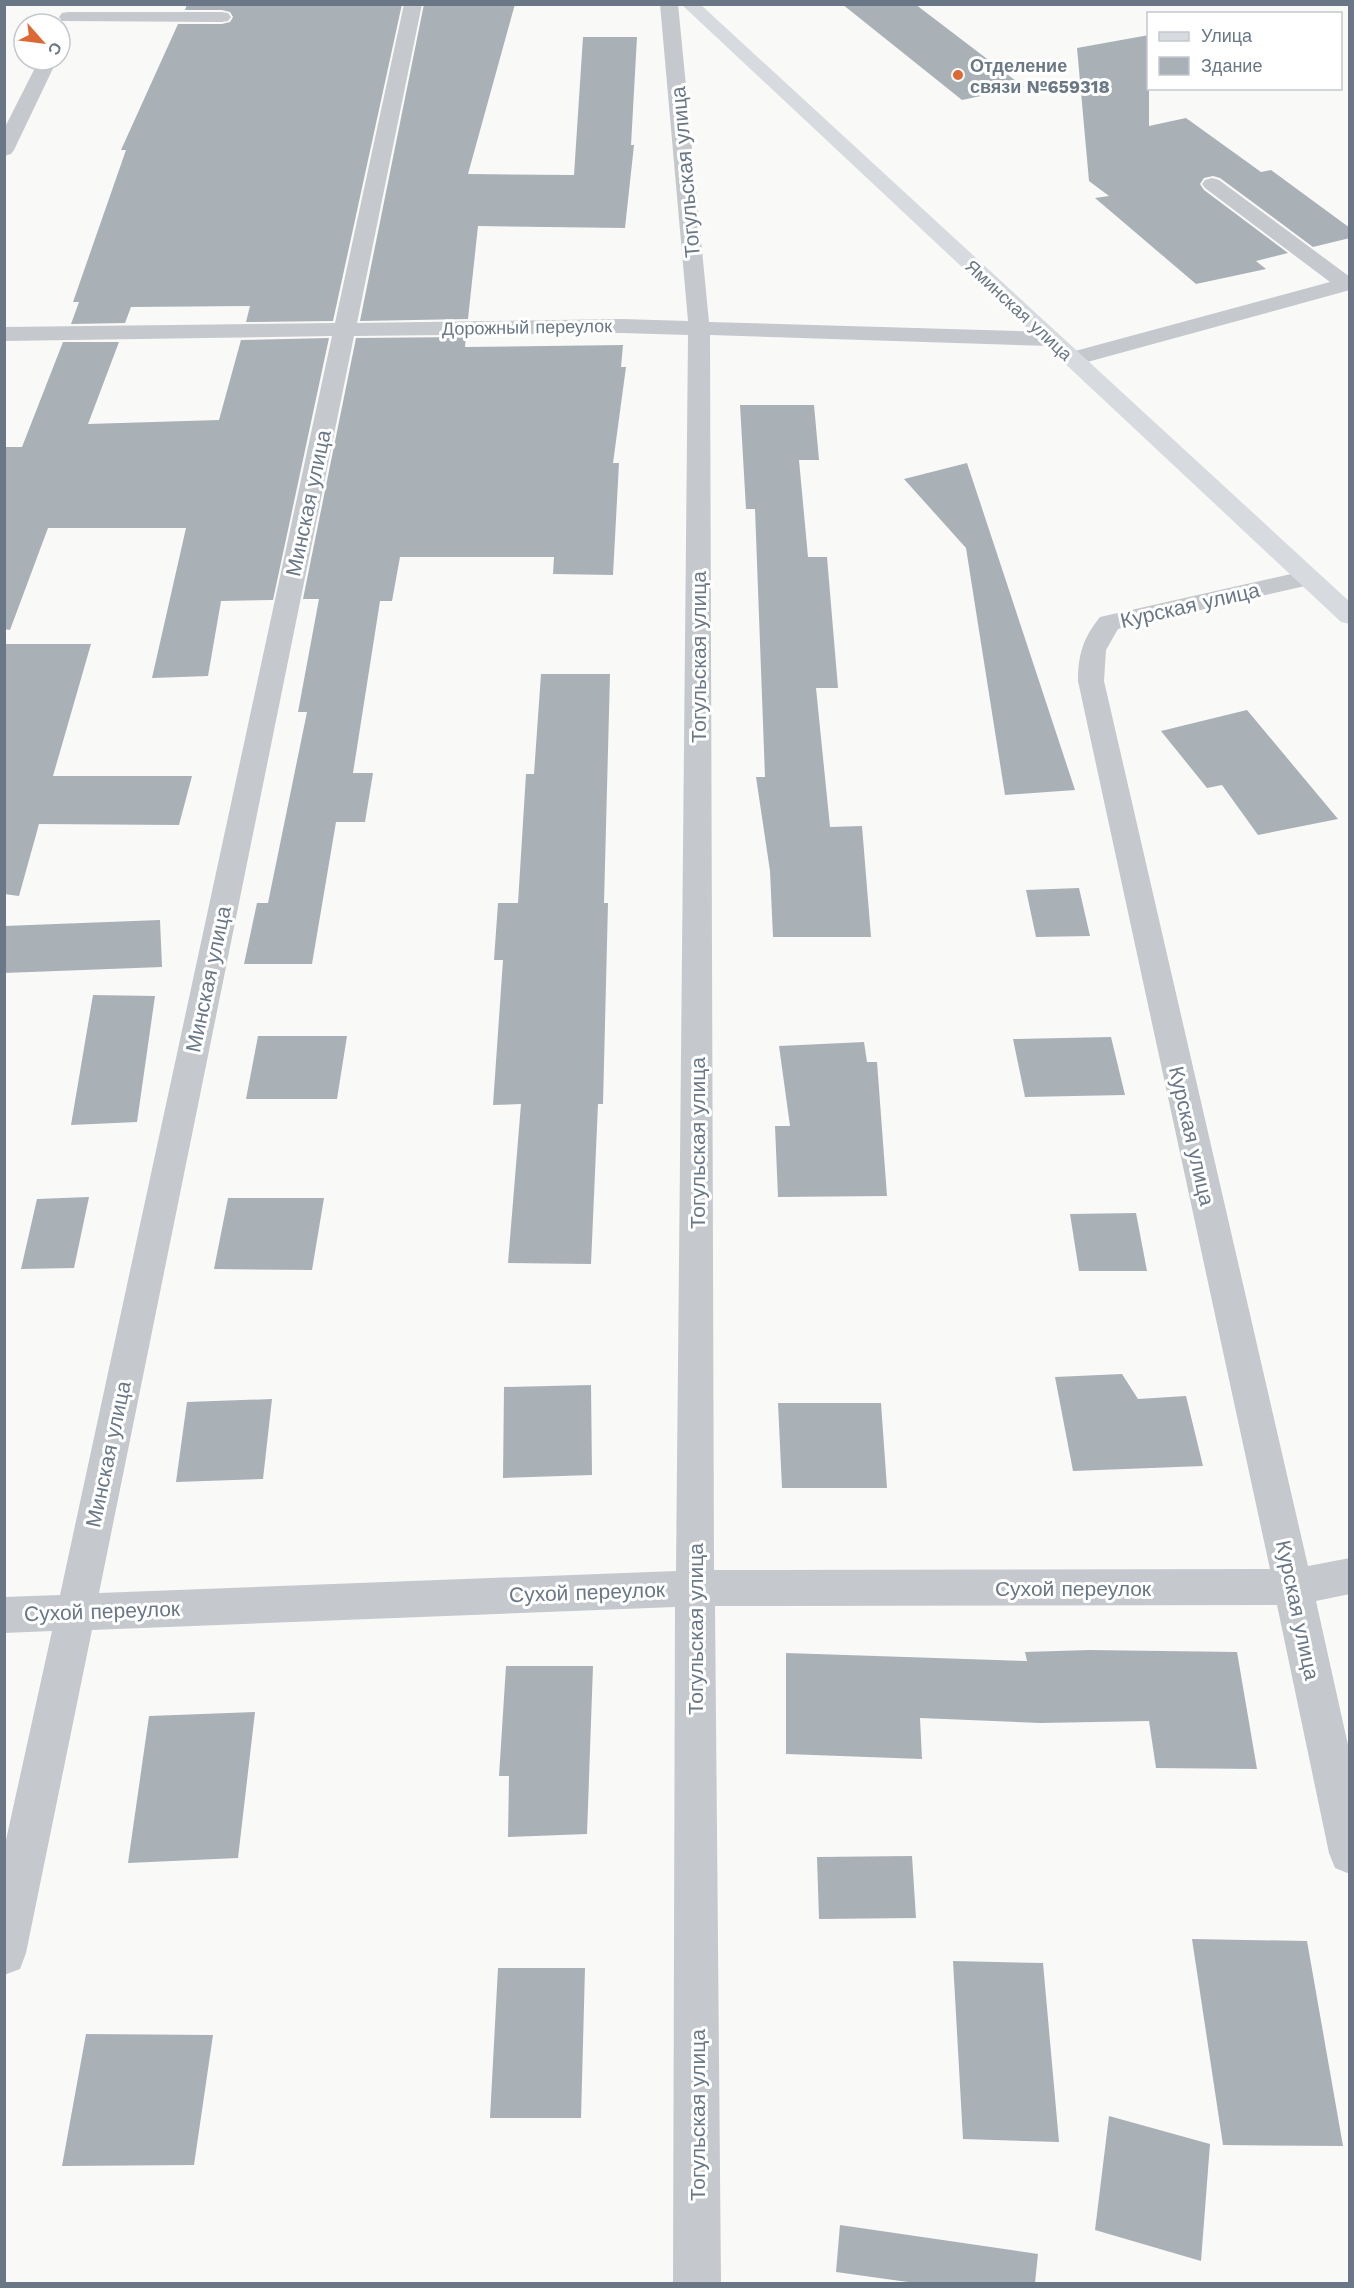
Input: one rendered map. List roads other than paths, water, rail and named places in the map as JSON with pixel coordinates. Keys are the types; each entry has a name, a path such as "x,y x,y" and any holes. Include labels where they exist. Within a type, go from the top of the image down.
{"main road":[{"name":"Яминская улица","path":"688,4 1347,611"}],"street":[{"name":"Минская улица","path":"4,1953 414,4"},
{"name":"Тогульская улица","path":"669,4 699,328 695,1588 697,2283"},
{"path":"71,11 222,17"},
{"path":"4,150 42,72"},
{"path":"1212,184 1348,284"},
{"path":"1072,359 1348,284"},
{"name":"Дорожный переулок","path":"4,334 622,326 1050,339"},
{"name":"Курская улица","path":"1309,578 1109,623 1097,637 1091,659 1091,681 1350,1853"},
{"name":"Сухой переулок","path":"4,1615 695,1588 1293,1587 1350,1576"}],"place":[{"name":"Отделение связи №659318","path":"958,75"}]}
